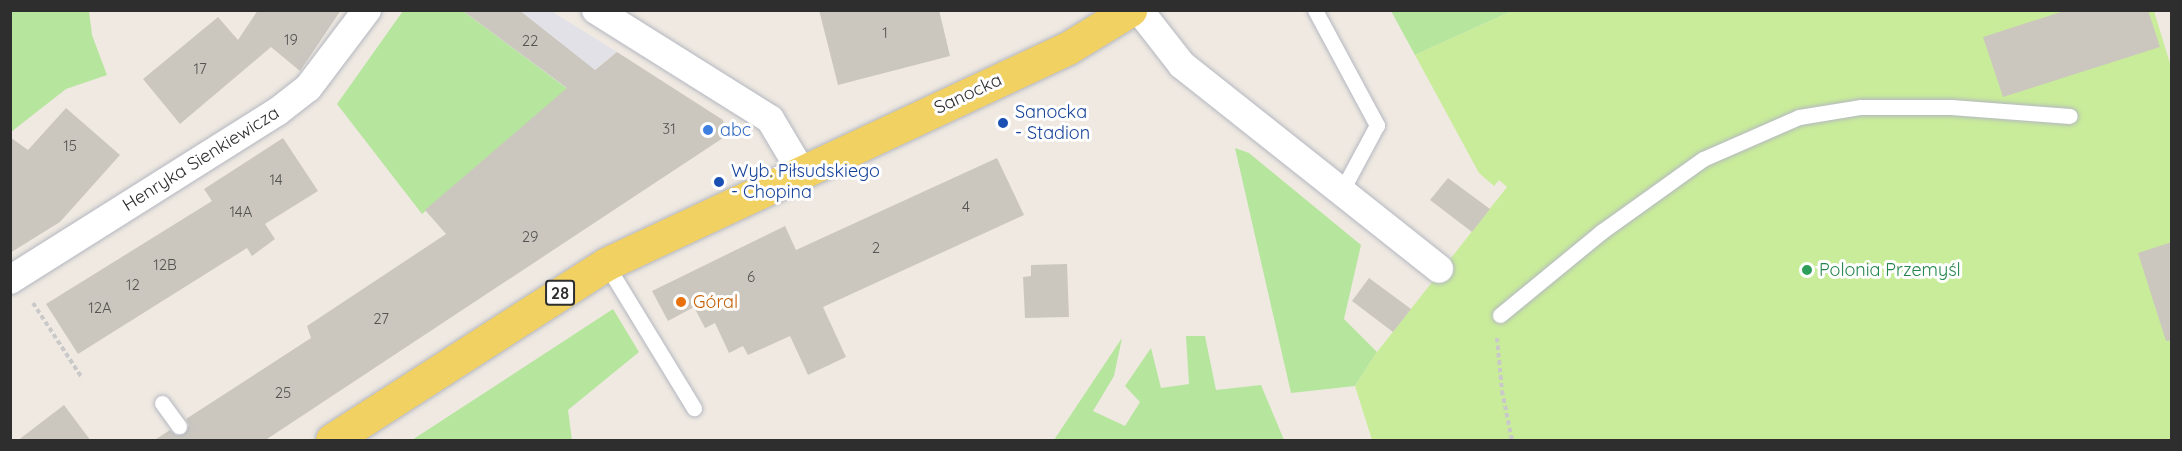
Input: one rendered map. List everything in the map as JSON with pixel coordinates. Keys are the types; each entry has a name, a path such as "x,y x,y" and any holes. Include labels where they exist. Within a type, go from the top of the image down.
{"main road":[{"name":"Sanocka","path":"801,171 1068,48 1130,10"},
{"name":"28","path":"332,441 606,264 801,171"}],"street":[{"name":"Henryka Sienkiewicza","path":"10,280 277,112 308,88 367,10"},
{"path":"596,10 770,119 801,171"},
{"path":"1139,10 1182,65 1439,269"}],"lane":[{"path":"1315,10 1377,125 1341,192"},
{"path":"1500,315 1601,232 1703,159 1799,117 1861,107 1929,107 2070,116"},
{"path":"606,264 694,408"},
{"path":"162,403 179,426"}],"path":[{"path":"40,313 82,378"},
{"path":"1500,315 1498,353 1512,441"}],"shaded area":[{"path":"463,11 551,11 617,52 569,90"}],"green space":[{"path":"11,10 89,11 92,35 107,75 66,89 11,132"},
{"path":"403,11 463,11 569,90 422,214 337,104"},
{"path":"1391,11 1512,11 1415,55"},
{"name":"Polonia Przemyśl","path":"1512,11 2154,11 2172,70 2171,440 1372,440 1355,386 1377,352 1507,187 1499,180 1494,186 1479,173 1415,55"},
{"path":"1235,148 1249,153 1361,245 1344,319 1377,352 1355,386 1291,393"},
{"path":"613,309 639,352 568,410 572,440 412,440"},
{"path":"1186,336 1205,336 1216,390 1261,385 1284,440 1054,440 1122,338 1114,376 1093,411 1125,426 1140,402 1125,386 1151,348 1161,388 1189,384"}],"building":[{"path":"258,10 341,10 300,71 271,47 180,124 143,79 218,17 238,40"},
{"path":"462,10 519,10 595,70 617,52 723,120 726,136 264,441 153,441 170,430 176,435 184,434 189,425 186,419 311,338 307,326 446,234 425,210 567,88"},
{"path":"819,10 939,10 950,56 838,85"},
{"path":"2067,10 2148,10 2160,47 2003,97 1983,37"},
{"path":"66,108 120,155 60,222 10,253 10,137 28,150"},
{"path":"283,138 318,191 265,224 275,239 252,256 247,248 78,354 46,304 212,201 204,189"},
{"path":"997,158 1024,215 823,307 846,357 808,375 790,336 748,355 743,346 729,353 715,323 705,328 694,307 668,321 652,291 785,226 796,250"},
{"path":"1448,178 1490,209 1472,232 1430,200"},
{"path":"2172,242 2172,340 2166,341 2138,253"},
{"path":"1067,264 1069,317 1025,318 1023,277 1031,276 1031,265"},
{"path":"1369,278 1411,309 1393,332 1352,301"},
{"path":"64,405 91,441 17,441"}],"place":[{"name":"Sanocka - Stadion","path":"1003,123"},
{"name":"abc","path":"708,130"},
{"name":"Wyb. Piłsudskiego - Chopina","path":"719,182"},
{"name":"Polonia Przemyśl","path":"1807,270"},
{"name":"Góral","path":"681,302"}]}
